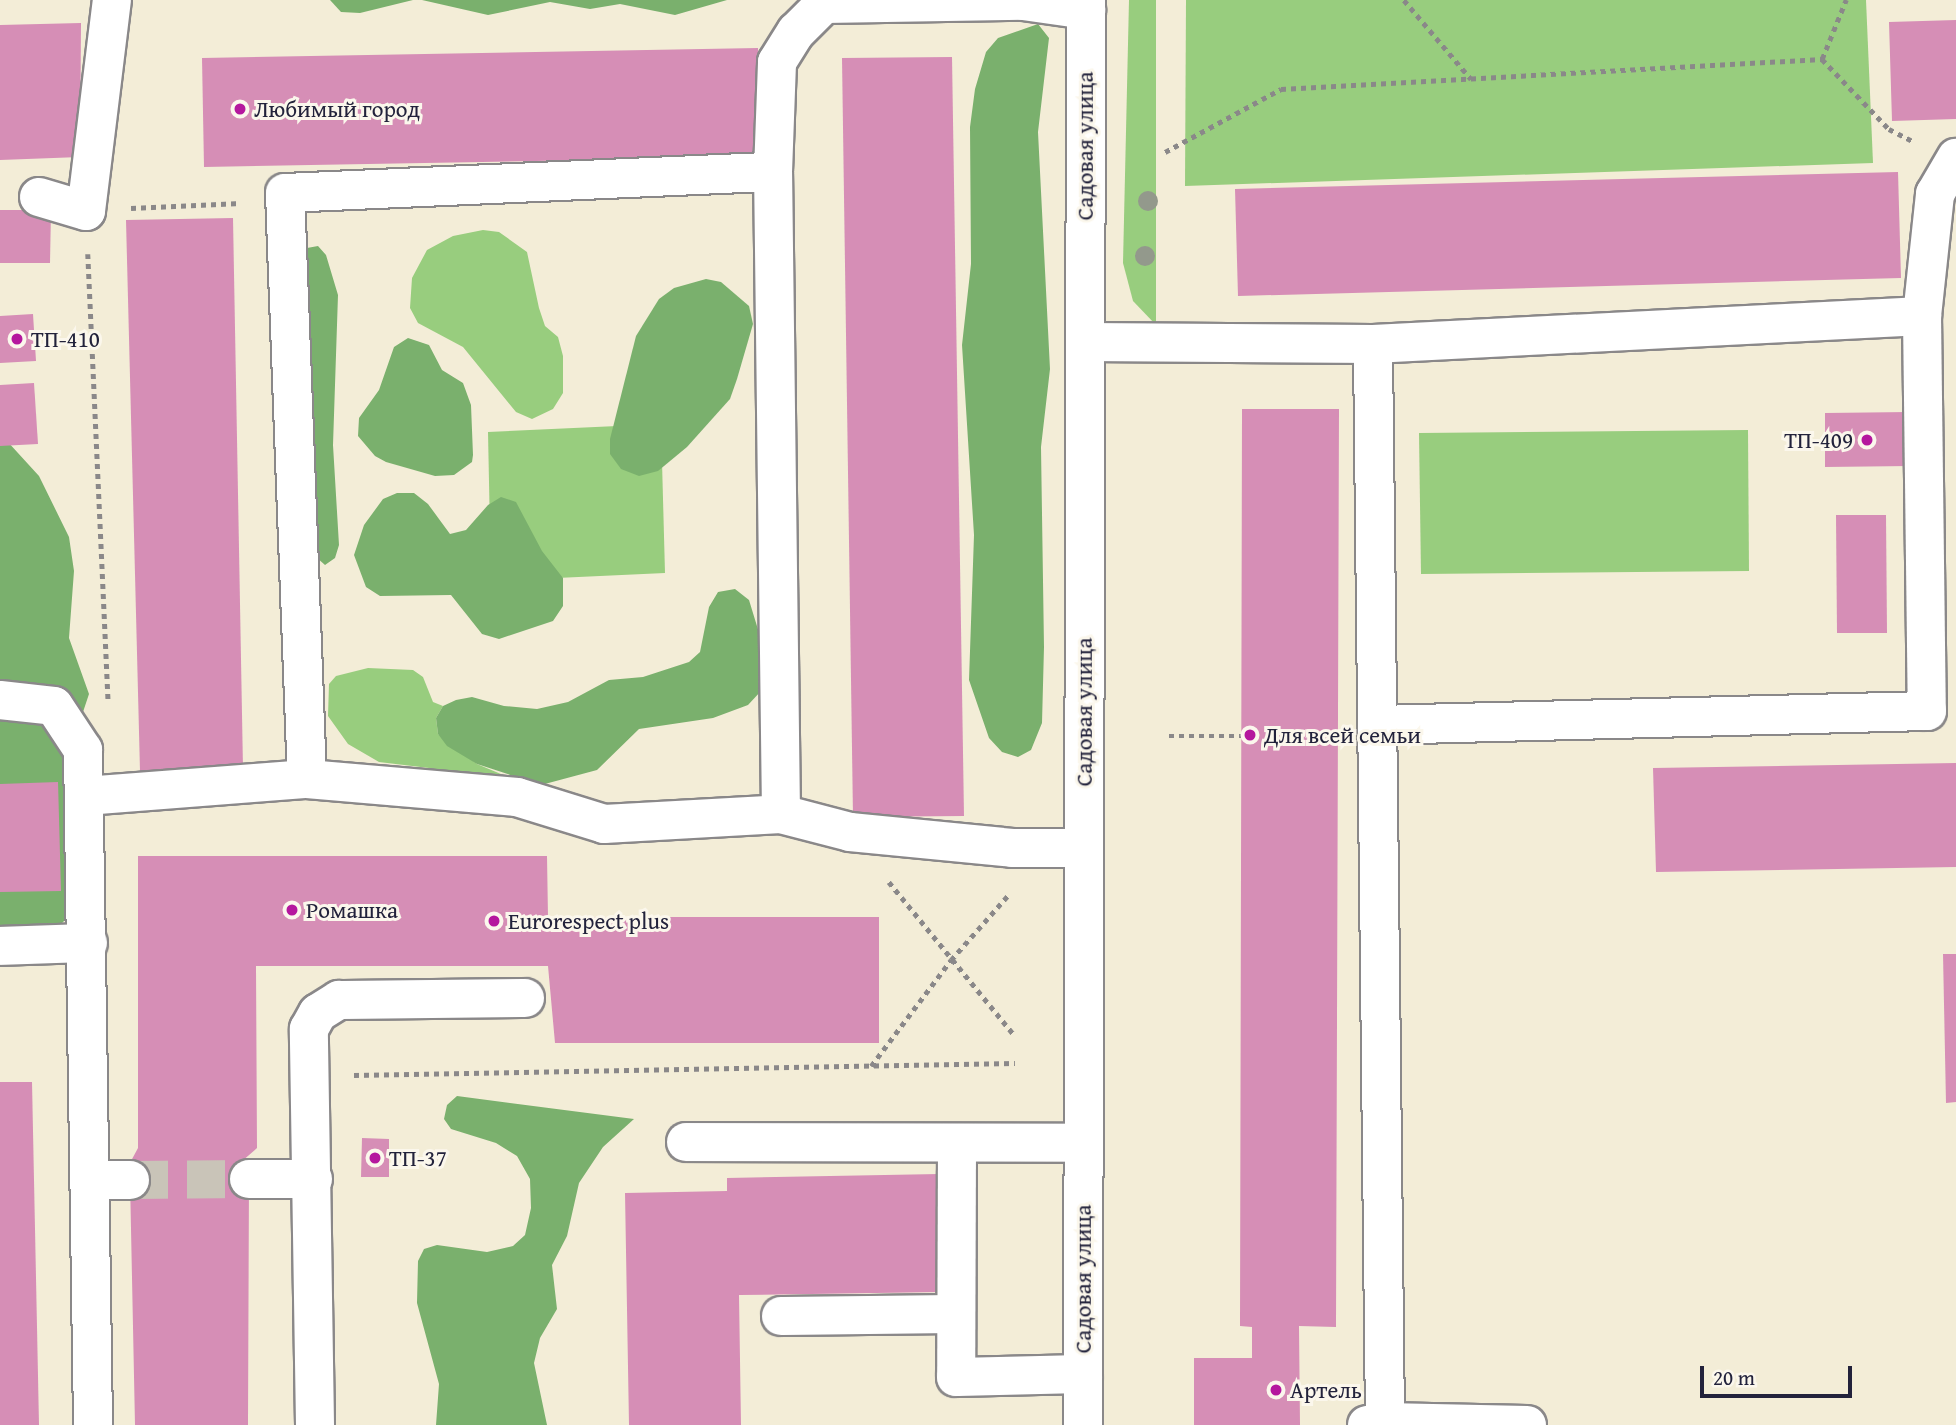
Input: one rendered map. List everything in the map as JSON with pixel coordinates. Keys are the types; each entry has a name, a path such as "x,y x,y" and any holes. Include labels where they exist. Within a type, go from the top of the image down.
{"street":[{"path":"39,197 86,211 112,0"},
{"path":"781,814 773,172 777,62 796,32 824,4 1023,1 1086,5"},
{"name":"Садовая улица","path":"1083,1425 1086,5"},
{"path":"1379,725 1941,711 1922,316 1935,194 1953,159"},
{"path":"307,779 285,193 773,172"},
{"path":"1085,342 1373,344 1922,316"},
{"path":"1373,344 1379,725 1376,1424 1527,1425"},
{"path":"0,700 54,706 83,750 88,943 93,1425"},
{"path":"85,796 307,779 517,797 604,824 781,814 850,832 1012,848 1084,848"},
{"path":"0,946 88,943"},
{"path":"315,1425 312,1076 309,1029 318,1013 339,1000 526,998"},
{"path":"686,1142 1084,1143"},
{"path":"957,1144 956,1377 1083,1374"},
{"path":"249,1179 313,1179"},
{"path":"91,1180 131,1180"},
{"path":"780,1316 956,1314"}],"path":[{"path":"1404,0 1471,79"},
{"path":"1822,59 1846,0"},
{"path":"1165,152 1281,89 1822,59 1889,129 1953,159"},
{"path":"83,750 108,706 86,211 245,203 285,193"},
{"path":"1169,736 1241,736"},
{"path":"850,832 1014,1036"},
{"path":"871,1066 951,960 1013,890"},
{"path":"312,1076 1015,1063"}],"green space":[{"path":"330,0 413,0 360,13 341,12"},
{"path":"422,0 727,0 675,15 620,4 590,9 550,2 488,15"},
{"path":"1129,0 1156,0 1156,325 1133,301 1123,263"},
{"path":"1186,0 1866,0 1873,163 1185,186"},
{"path":"1038,24 1049,38 1038,132 1050,369 1041,447 1044,647 1042,723 1031,750 1018,757 1002,752 989,738 969,680 974,535 962,345 971,264 970,127 975,89 986,52 998,38"},
{"path":"483,230 499,232 527,252 545,326 558,337 563,356 563,393 553,409 532,419 516,412 463,347 418,323 410,308 412,278 427,250 453,236"},
{"path":"318,246 326,255 338,295 333,445 339,545 335,558 325,565 316,557 301,257 307,248"},
{"path":"706,279 721,282 749,306 753,324 730,399 687,447 658,471 639,476 621,469 610,454 610,439 636,336 659,299 674,288"},
{"path":"408,338 429,345 442,370 463,383 471,405 472,462 454,475 435,476 386,462 375,456 358,436 359,418 379,390 394,347"},
{"path":"661,424 665,573 491,581 488,432"},
{"path":"1748,430 1749,571 1421,574 1419,433"},
{"path":"7,441 39,476 69,537 74,571 69,638 89,694 82,715 67,918 60,925 0,931 0,443"},
{"path":"397,493 414,493 428,504 450,534 466,530 488,505 501,497 516,502 542,551 563,578 563,606 553,621 499,639 482,634 451,595 380,596 366,587 354,555 364,525 383,499"},
{"path":"735,589 749,600 760,636 761,691 748,705 713,718 639,729 597,770 541,785 477,764 447,746 438,734 436,718 443,706 456,700 472,697 504,706 537,709 568,702 609,680 643,677 689,662 700,652 709,607 718,592"},
{"path":"368,668 413,670 423,677 433,702 443,706 436,718 438,734 477,764 508,777 441,774 429,768 379,762 348,744 328,716 329,684 336,676"},
{"path":"457,1096 634,1119 603,1147 579,1183 567,1236 552,1265 557,1309 540,1338 534,1363 547,1425 436,1425 439,1384 417,1303 418,1261 424,1249 437,1245 487,1252 513,1246 525,1235 531,1208 530,1179 517,1156 496,1143 451,1129 444,1119 447,1105"}],"building":[{"path":"1956,20 1956,119 1892,121 1889,22"},
{"path":"81,23 80,157 0,160 0,25"},
{"path":"758,48 760,157 204,167 202,58"},
{"path":"952,57 964,816 853,817 842,58"},
{"path":"1898,172 1901,278 1238,296 1235,189"},
{"path":"0,210 51,210 50,263 0,263"},
{"path":"233,218 243,769 140,771 126,220"},
{"name":"ТП-410","path":"33,314 36,361 0,363 0,316"},
{"path":"34,383 38,444 0,446 0,385"},
{"path":"1242,409 1339,409 1336,1327 1299,1326 1300,1425 1194,1425 1194,1358 1252,1358 1252,1327 1240,1326"},
{"name":"ТП-409","path":"1909,412 1910,466 1825,467 1825,413"},
{"path":"1836,515 1886,515 1887,633 1837,633"},
{"path":"1956,763 1956,867 1656,872 1653,768"},
{"path":"58,782 61,891 0,892 0,784"},
{"path":"138,856 547,856 548,917 879,917 879,1043 555,1043 548,966 256,966 257,1148 241,1162 249,1179 248,1425 135,1425 130,1180 131,1161 138,1148"},
{"path":"1943,954 1956,954 1956,1102 1946,1103"},
{"path":"0,1082 32,1082 39,1425 0,1425"},
{"name":"ТП-37","path":"362,1138 389,1139 389,1177 361,1177"},
{"path":"939,1174 941,1292 739,1295 741,1425 629,1425 625,1193 727,1191 727,1178"}],"tunnel":[{"path":"130,1180 249,1179"}],"place":[{"name":"Любимый город","path":"240,109"},
{"name":"ТП-410","path":"17,339"},
{"name":"ТП-409","path":"1867,440"},
{"name":"Для всей семьи","path":"1250,735"},
{"name":"Ромашка","path":"292,910"},
{"name":"Eurorespect plus","path":"494,921"},
{"name":"ТП-37","path":"375,1158"},
{"name":"Артель","path":"1276,1390"}]}
